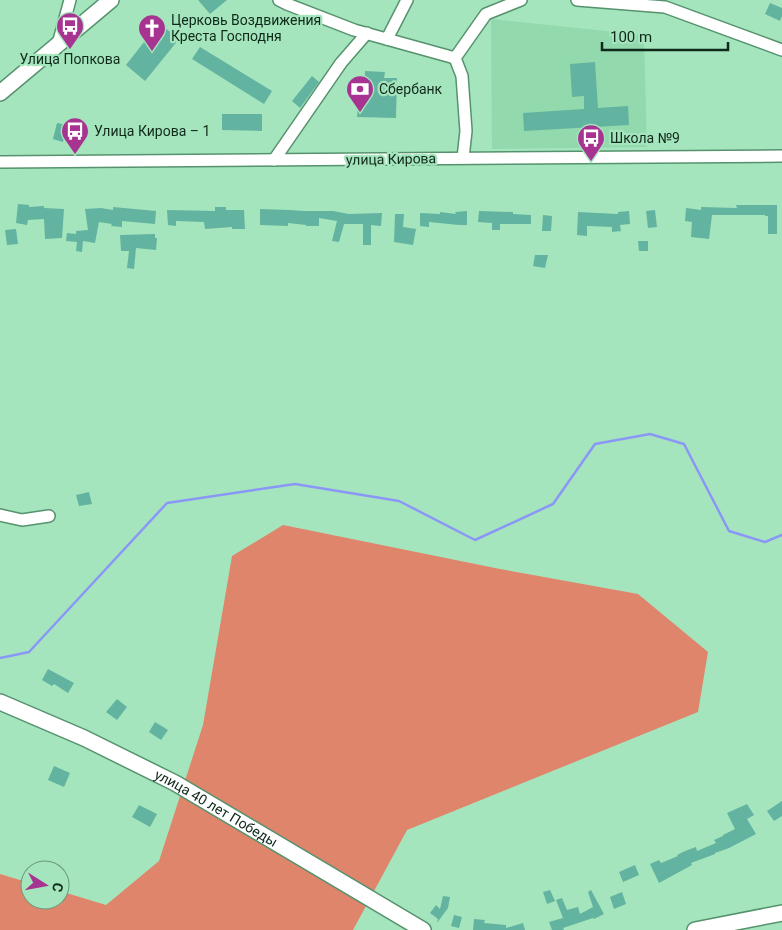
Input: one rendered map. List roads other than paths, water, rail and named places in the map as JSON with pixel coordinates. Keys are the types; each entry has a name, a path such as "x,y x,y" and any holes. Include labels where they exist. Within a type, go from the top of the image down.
{"main road":[{"path":"0,93 112,0"},
{"name":"улица 40 лет Победы","path":"0,702 84,738 175,783 360,892 416,928"},
{"path":"695,930 782,913"}],"street":[{"path":"58,44 70,0"},
{"path":"279,0 354,30 455,58"},
{"path":"387,39 407,0"},
{"path":"455,58 486,14 521,0"},
{"path":"577,0 665,7 782,50"},
{"path":"274,160 341,63 367,33"},
{"path":"455,58 462,76 466,131 463,158"},
{"name":"улица Кирова","path":"0,162 782,156"},
{"path":"0,515 22,520 49,516"}],"waterway":[{"path":"0,658 29,652 167,503 295,484 399,501 475,540 553,504 595,444 650,434 684,444 729,531 765,542 782,535"}],"place":[{"name":"Улица Попкова","path":"70,50"},
{"name":"Церковь Воздвижения Креста Господня","path":"152,52"},
{"name":"Сбербанк","path":"360,113"},
{"name":"Улица Кирова – 1","path":"75,155"},
{"name":"Школа №9","path":"591,162"}]}
